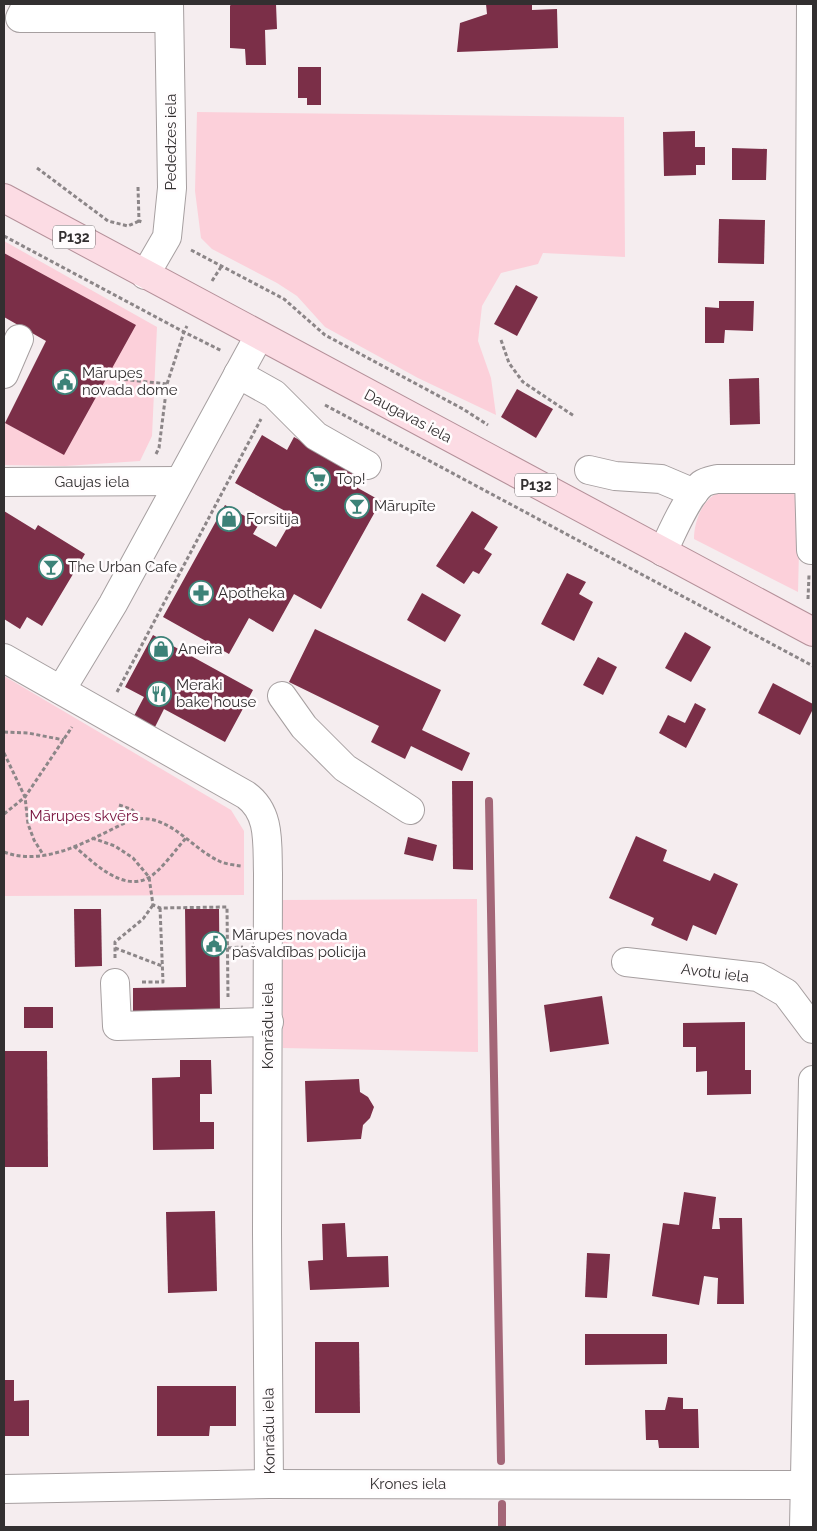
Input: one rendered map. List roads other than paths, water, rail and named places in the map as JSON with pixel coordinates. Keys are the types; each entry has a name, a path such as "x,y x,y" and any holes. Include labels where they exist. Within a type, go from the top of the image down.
{"main road":[{"name":"Daugavas iela","path":"4,198 258,336 813,632"}],"street":[{"path":"27,4 20,18 169,11"},
{"path":"811,4 811,550"},
{"name":"Pededzes iela","path":"145,275 166,237 172,188 169,11"},
{"path":"61,690 113,604 258,336"},
{"path":"4,374 19,339"},
{"path":"241,368 274,394 316,436 367,465"},
{"path":"589,470 615,476 661,479 694,493"},
{"path":"663,552 694,493 703,484 717,479 811,479"},
{"name":"Gaujas iela","path":"4,482 180,481"},
{"name":"Konrādu iela","path":"4,658 246,794 262,810 267,838 269,1022 267,1233 269,1484"},
{"path":"282,696 304,727 345,768 410,810"},
{"name":"Avotu iela","path":"626,962 758,978 786,993 813,1029"},
{"path":"116,983 117,1026 269,1022"},
{"path":"804,1527 808,1485 813,1080"},
{"name":"Krones iela","path":"4,1489 269,1484 808,1485"}],"waterway":[{"path":"489,801 501,1461"},
{"path":"502,1504 502,1527"}],"place":[{"name":"Mārupes novada dome","path":"65,382"},
{"name":"Top!","path":"318,479"},
{"name":"Mārupīte","path":"357,506"},
{"name":"Forsitija","path":"229,519"},
{"name":"The Urban Cafe","path":"51,567"},
{"name":"Apotheka","path":"201,593"},
{"name":"Aneira","path":"161,649"},
{"name":"Meraki bake house","path":"159,694"},
{"name":"Mārupes novada pašvaldības policija","path":"214,944"}],"park label":[{"name":"Mārupes skvērs","path":"84,816"}]}
